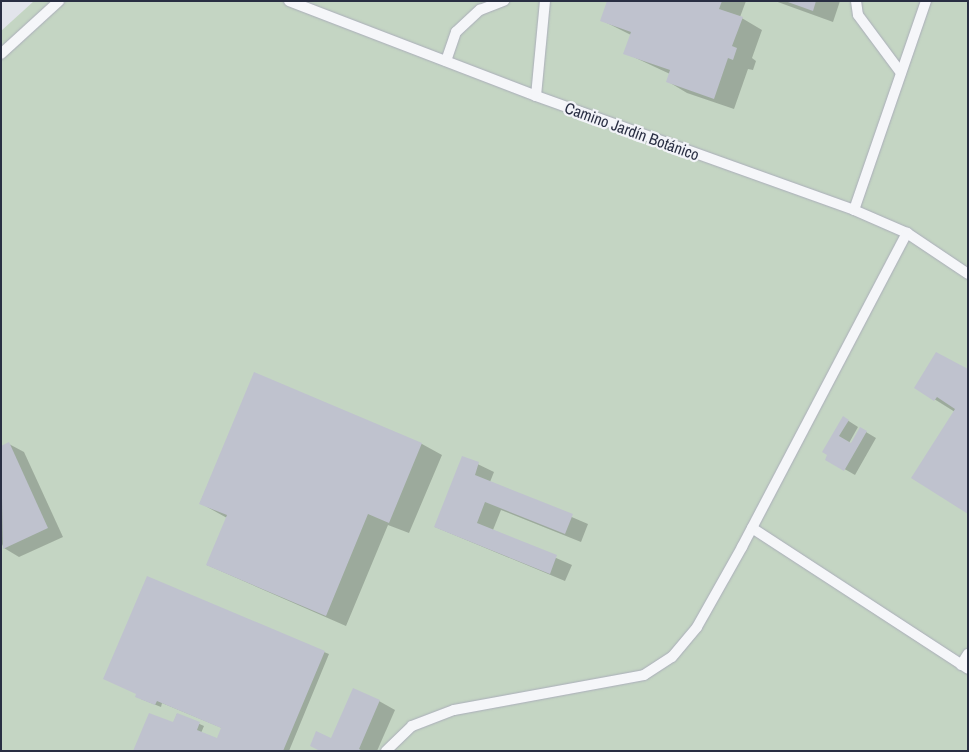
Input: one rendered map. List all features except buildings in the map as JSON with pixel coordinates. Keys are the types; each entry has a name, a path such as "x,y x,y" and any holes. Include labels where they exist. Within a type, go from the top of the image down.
{"lane":[{"path":"1,54 59,1"},
{"name":"Camino Jardín Botánico","path":"290,1 536,96 854,210 907,233 968,274"},
{"path":"446,61 456,32 480,10 504,1"},
{"path":"536,96 545,1"},
{"path":"856,1 858,15 901,73"},
{"path":"854,210 926,1"},
{"path":"386,751 412,726 454,710 644,675 672,657 697,627 752,528 907,233"},
{"path":"752,528 964,667 968,654"}],"green space":[{"path":"34,1 968,1 968,751 1,751 1,31"}]}
